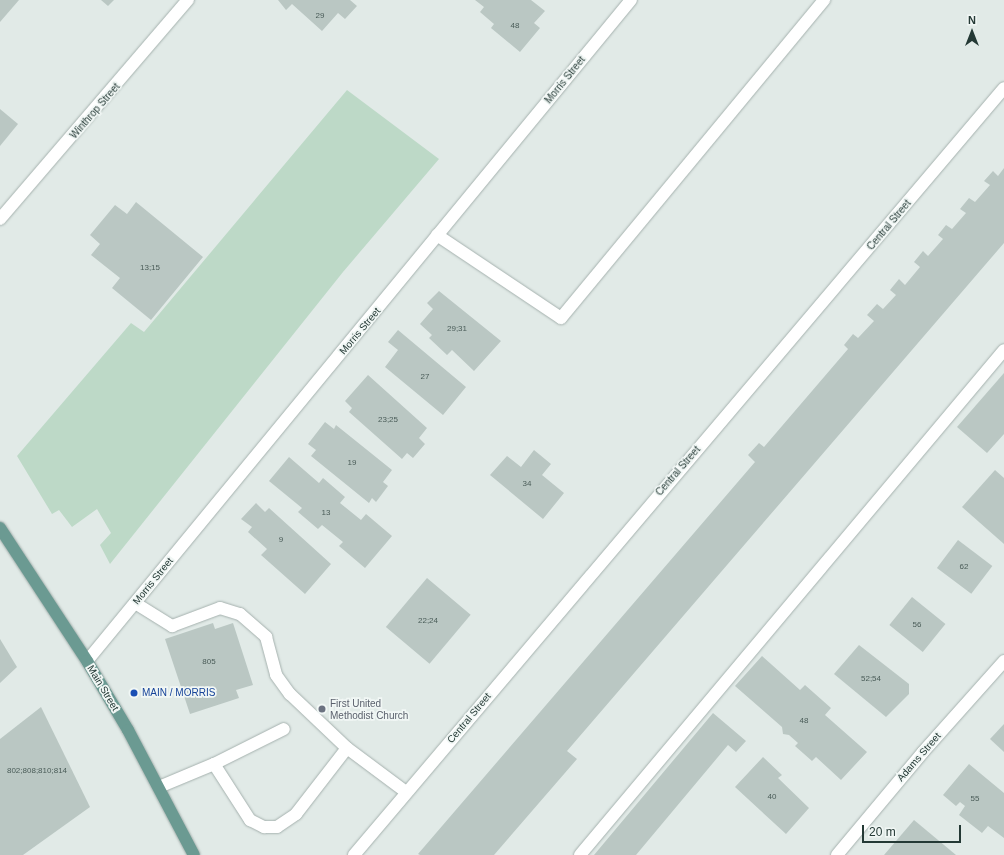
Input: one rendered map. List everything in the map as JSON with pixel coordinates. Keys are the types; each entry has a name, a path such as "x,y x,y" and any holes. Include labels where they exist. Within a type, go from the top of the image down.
{"main road":[{"name":"Main Street","path":"0,528 88,661 159,787 194,855"}],"street":[{"name":"Winthrop Street","path":"0,220 188,0"},
{"name":"Morris Street","path":"88,661 631,0"},
{"path":"437,235 561,318 824,0"},
{"name":"Central Street","path":"354,855 1004,88"},
{"path":"580,855 1004,350"},
{"path":"135,602 172,626 220,608 240,614 266,636 276,675 290,694 347,748 406,792"},
{"name":"Adams Street","path":"837,855 922,752 1004,661"},
{"path":"159,787 214,764 284,729"},
{"path":"214,764 250,820 264,827 277,827 296,814 347,748"}],"green space":[{"path":"347,90 439,159 343,272 110,564 100,545 111,533 97,509 72,527 59,510 52,514 17,456 131,323 144,332"}],"building":[{"path":"0,0 19,0 0,22"},
{"path":"101,0 114,0 108,6"},
{"path":"278,0 350,0 357,6 345,19 338,13 322,31 292,4 286,10"},
{"path":"475,0 531,0 545,11 534,23 540,28 520,52 491,28 494,24 480,12 484,7"},
{"path":"0,109 18,124 0,146"},
{"path":"1004,168 1004,243 567,751 577,759 494,855 418,854 755,462 748,455 759,443 764,447 848,349 844,345 853,334 858,338 874,321 867,315 877,304 883,309 896,295 890,290 899,279 905,285 920,267 914,262 923,251 928,256 943,239 938,235 946,225 952,229 966,213 960,209 969,198 975,202 990,185 984,181 993,171 998,176"},
{"path":"136,202 203,257 151,320 112,288 120,278 91,255 100,244 90,235 115,205 127,214"},
{"path":"439,291 501,341 474,371 452,350 447,355 429,338 432,335 420,324 433,309 427,303"},
{"path":"398,330 466,387 443,415 385,367 398,350 388,342"},
{"path":"1004,373 1004,434 987,453 957,427"},
{"path":"368,375 427,428 419,438 425,444 413,458 407,453 402,459 349,412 352,408 345,401"},
{"path":"325,422 334,429 336,425 392,470 383,482 388,486 376,502 372,498 369,503 311,456 316,450 308,444"},
{"path":"534,450 551,464 542,475 564,493 543,519 490,475 507,456 521,467"},
{"path":"289,457 319,483 323,478 345,497 340,503 361,520 366,514 392,536 365,568 339,546 343,542 322,525 318,529 298,512 302,508 269,481"},
{"path":"995,470 1004,478 1004,544 962,507"},
{"path":"256,503 265,512 269,508 331,564 305,594 261,555 267,549 248,532 252,527 241,519"},
{"path":"958,540 992,566 971,594 937,568"},
{"path":"427,578 471,615 430,664 386,627"},
{"path":"912,597 945,624 923,652 889,625"},
{"path":"213,623 215,629 233,623 253,685 236,690 239,698 190,714 165,639"},
{"path":"0,639 17,667 0,683"},
{"path":"859,645 909,684 909,694 886,717 834,674"},
{"path":"762,656 800,690 805,685 831,708 825,715 867,752 841,780 816,757 812,761 795,746 798,743 789,735 783,734 782,727 735,686"},
{"path":"41,707 90,807 23,855 0,855 0,739"},
{"path":"713,713 746,741 736,752 728,745 636,855 594,855"},
{"path":"1004,724 1004,752 990,739"},
{"path":"763,757 782,775 778,778 809,808 786,834 735,787"},
{"path":"969,764 1004,793 1004,838 988,826 982,833 959,815 965,806 960,802 956,806 943,795"},
{"path":"914,820 956,855 884,855"}],"place":[{"name":"MAIN / MORRIS","path":"134,693"},
{"name":"First United Methodist Church","path":"322,709"}]}
